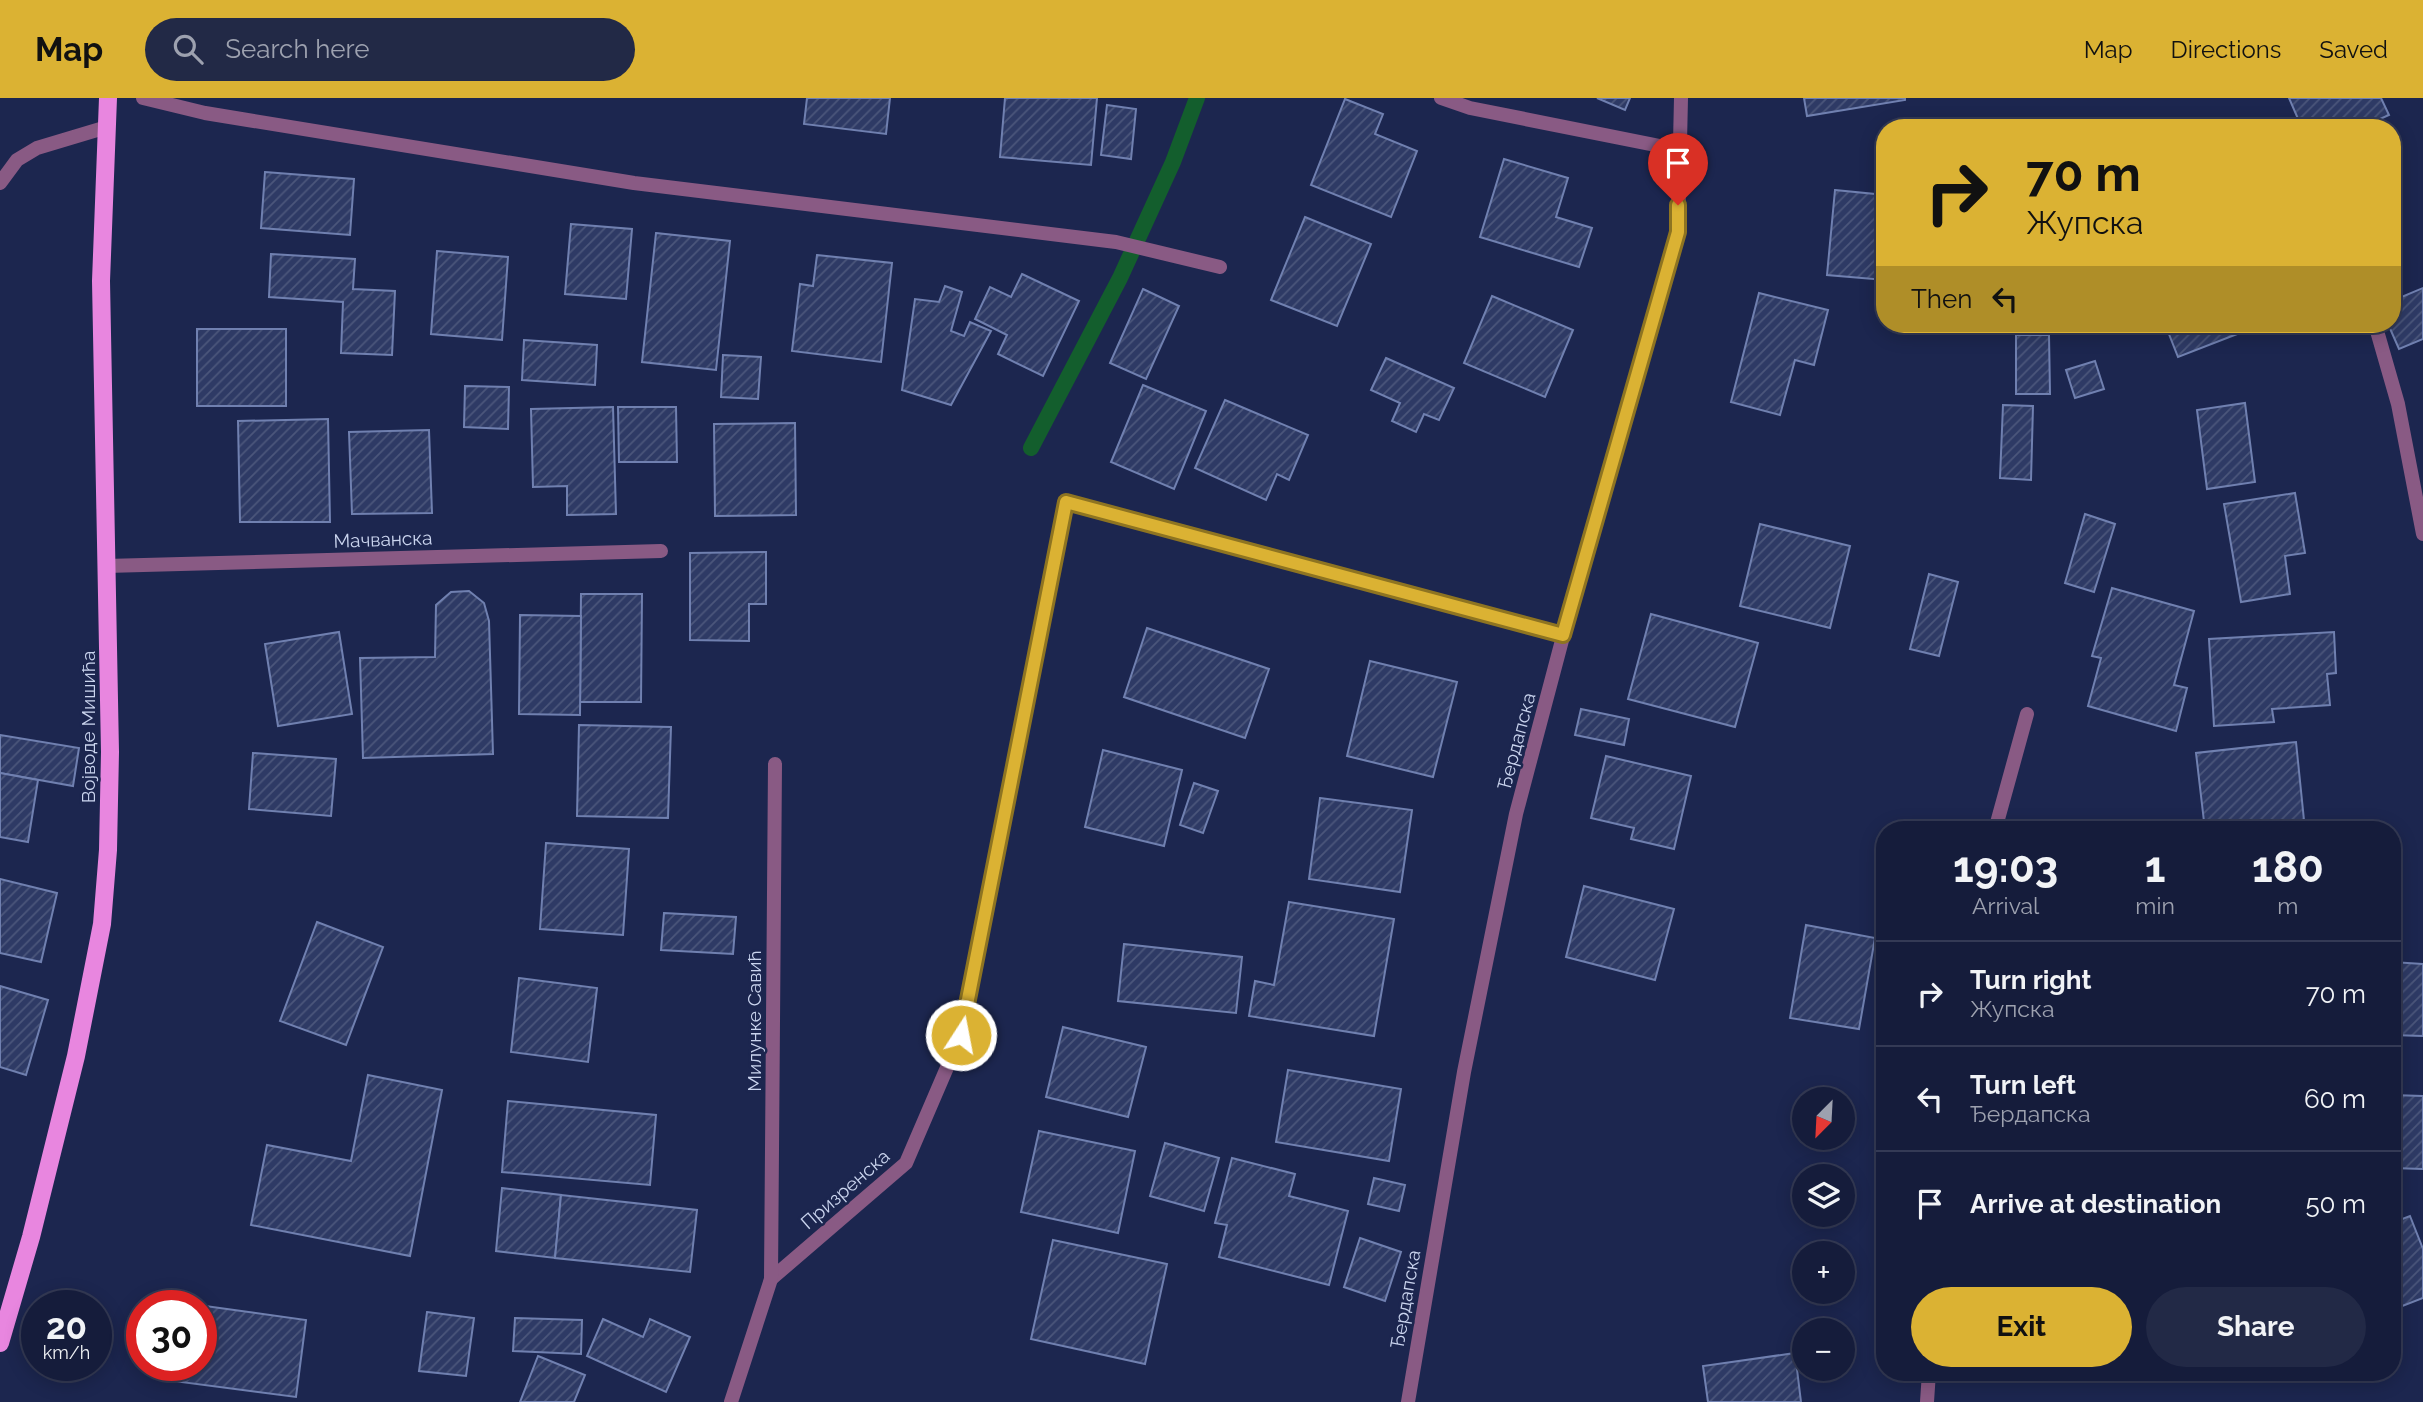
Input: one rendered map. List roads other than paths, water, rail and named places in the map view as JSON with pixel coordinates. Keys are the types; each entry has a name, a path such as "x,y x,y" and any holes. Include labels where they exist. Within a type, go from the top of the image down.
{"main road":[{"name":"Војводе Мишића","path":"1,1339 57,1139 93,979 102,923 108,850 110,766 101,281 108,98"}],"street":[{"path":"144,98 205,113 635,183 1116,242 1220,267"},
{"path":"1441,98 1471,108 1680,150"},
{"name":"Ђердапска","path":"1408,1402 1464,1072 1514,828 1563,635 1678,232 1681,98"},
{"path":"0,183 17,160 37,148 107,127"},
{"path":"2378,333 2398,404 2423,534"},
{"name":"Призренска","path":"771,1279 906,1163 961,1035 1066,502 1563,635"},
{"name":"Мачванска","path":"106,566 661,551"},
{"path":"1997,821 2027,714"},
{"name":"Милунке Савић","path":"771,1279 775,764"},
{"path":"731,1402 771,1279"},
{"path":"1927,1402 1928,1381"}],"waterway":[{"path":"1031,448 1120,278 1173,162 1197,98"}]}
